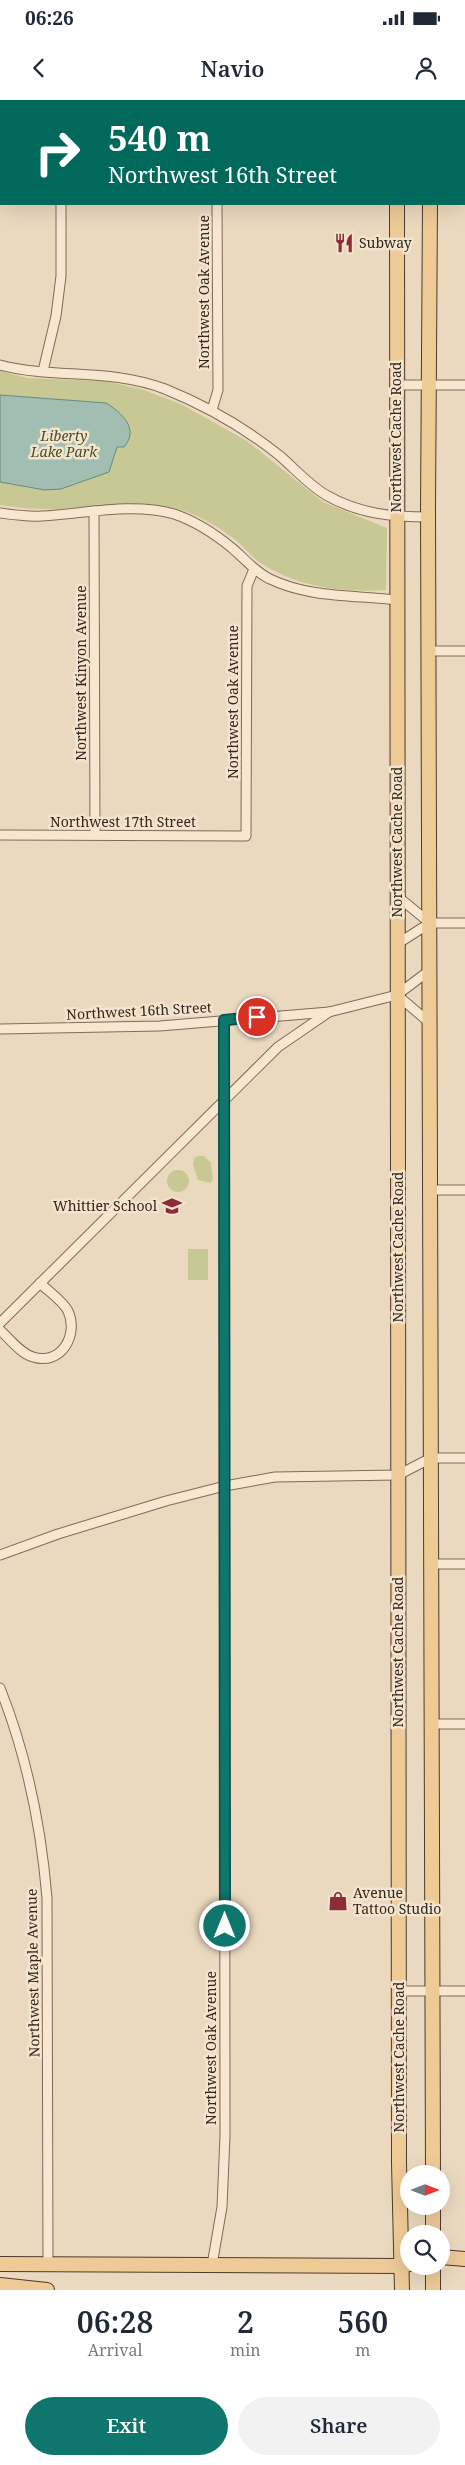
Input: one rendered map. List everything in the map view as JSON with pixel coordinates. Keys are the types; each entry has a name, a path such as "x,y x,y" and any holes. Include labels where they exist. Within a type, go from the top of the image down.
{"main road":[{"name":"Northwest Cache Road","path":"396,205 399,2163 403,2225"},
{"path":"430,205 432,2165"},
{"path":"450,2258 465,2259"},
{"path":"0,2264 400,2265"},
{"name":"Northwest Cache Road","path":"402,2290 404,2275"},
{"path":"433,2275 433,2290"},
{"path":"0,2284 47,2290"}],"street":[{"path":"43,371 56,316 61,276 61,205"},
{"name":"Northwest Oak Avenue","path":"212,410 218,390 217,205"},
{"path":"0,365 16,369 106,374 137,380 162,388 212,410 258,439 326,495 374,514 396,517 429,517"},
{"path":"396,385 465,385"},
{"path":"0,513 39,516 149,510 173,514 196,523 214,534 254,569 270,579 320,593 397,600"},
{"name":"Northwest Kinyon Avenue","path":"94,512 95,835"},
{"name":"Northwest Oak Avenue","path":"246,836 247,586 254,569"},
{"path":"429,651 465,651"},
{"name":"Northwest 17th Street","path":"0,835 246,836"},
{"path":"397,896 430,923"},
{"path":"397,944 430,923 465,923"},
{"name":"Northwest 16th Street","path":"0,1029 160,1026 329,1012 397,995 430,970"},
{"path":"397,995 430,1022"},
{"path":"0,1323 278,1047 329,1012"},
{"name":"Northwest Oak Avenue","path":"212,2265 222,2207 226,2136 224,1020"},
{"path":"430,1190 465,1190"},
{"path":"0,1330 26,1354 35,1358 54,1356 63,1351 69,1342 71,1330 68,1310 40,1283"},
{"path":"0,1555 58,1534 166,1501 225,1486 275,1477 398,1475 431,1458 465,1458"},
{"path":"431,1564 465,1564"},
{"name":"Northwest Maple Avenue","path":"0,1688 27,1766 43,1852 47,1898 48,2265"},
{"path":"431,1724 465,1724"},
{"path":"399,1991 465,1991"}],"green space":[{"name":"Liberty Lake Park","path":"0,371 27,378 104,381 141,389 181,404 247,441 323,502 387,528 386,590 336,589 304,583 274,571 259,562 237,541 210,523 181,510 166,506 121,504 45,509 0,505"},
{"path":"204,1156 211,1163 213,1180 210,1183 198,1180 193,1165 194,1158"},
{"path":"178,1170 186,1173 189,1181 186,1189 178,1192 170,1189 167,1181 170,1173"},
{"path":"188,1249 208,1249 208,1280 188,1280"}],"shaded area":[{"path":"0,395 106,403 123,416 127,422 130,434 124,447 117,447 109,472 61,489 45,490 0,482"}],"place":[{"name":"Subway","path":"344,243"},
{"name":"Whittier School","path":"172,1206"},
{"name":"Avenue Tattoo Studio","path":"338,1901"}],"route":[{"path":"225,1926 224,1020 257,1017"}]}
